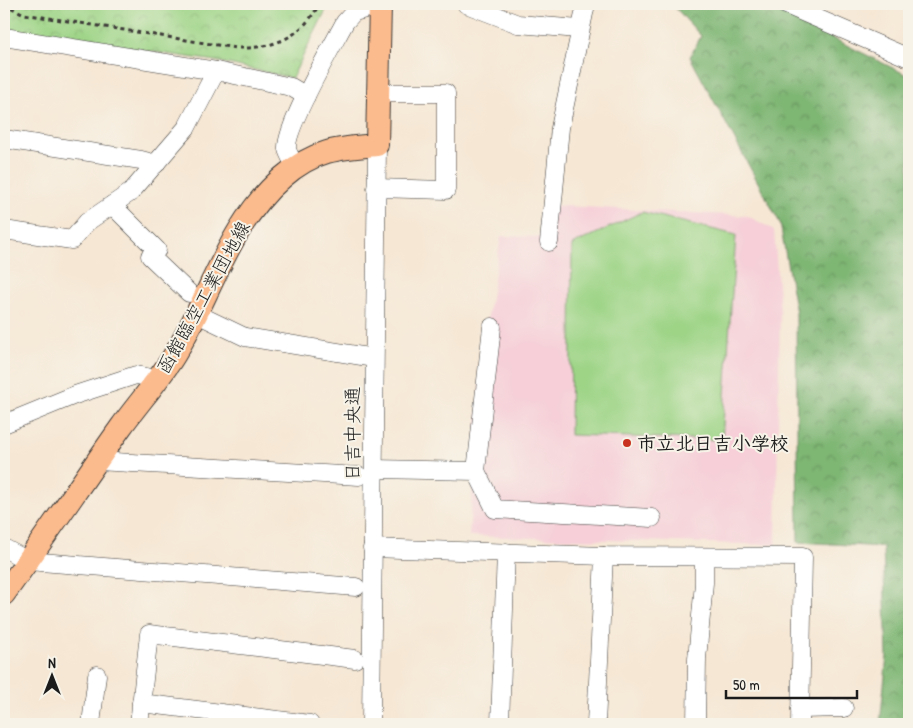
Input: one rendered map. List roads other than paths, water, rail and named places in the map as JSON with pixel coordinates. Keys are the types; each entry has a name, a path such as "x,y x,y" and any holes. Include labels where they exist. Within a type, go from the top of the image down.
{"main road":[{"path":"377,145 380,5"},
{"name":"函館臨空工業団地線","path":"4,594 175,355 193,304 237,232 265,193 295,166 319,154 338,148 377,145"}],"street":[{"path":"466,4 518,24 580,29"},
{"path":"549,242 560,128 586,4"},
{"path":"784,4 909,58"},
{"path":"295,166 287,150 288,135 345,22 354,12 380,5"},
{"path":"4,37 216,70 290,86 306,96"},
{"path":"4,230 72,240 87,222 130,192 188,127 216,70"},
{"path":"376,188 446,190 446,93 378,94"},
{"path":"4,139 141,160 156,164"},
{"name":"日吉中央通","path":"371,724 372,548 366,472 374,358 377,145"},
{"path":"112,205 157,250 150,256 193,304 245,337 374,358"},
{"path":"492,327 476,471 495,509 652,518"},
{"path":"4,424 75,395 136,375 157,379"},
{"path":"98,461 366,472 476,471"},
{"path":"4,548 28,561 356,587"},
{"path":"372,548 604,556 803,558 800,717 844,708"},
{"path":"500,724 506,552"},
{"path":"596,724 604,556"},
{"path":"696,724 697,659 704,583 704,558"},
{"path":"139,724 149,634 355,659"},
{"path":"91,724 97,675"},
{"path":"141,703 310,724"}],"place":[{"name":"市立北日吉小学校","path":"627,443"}]}
